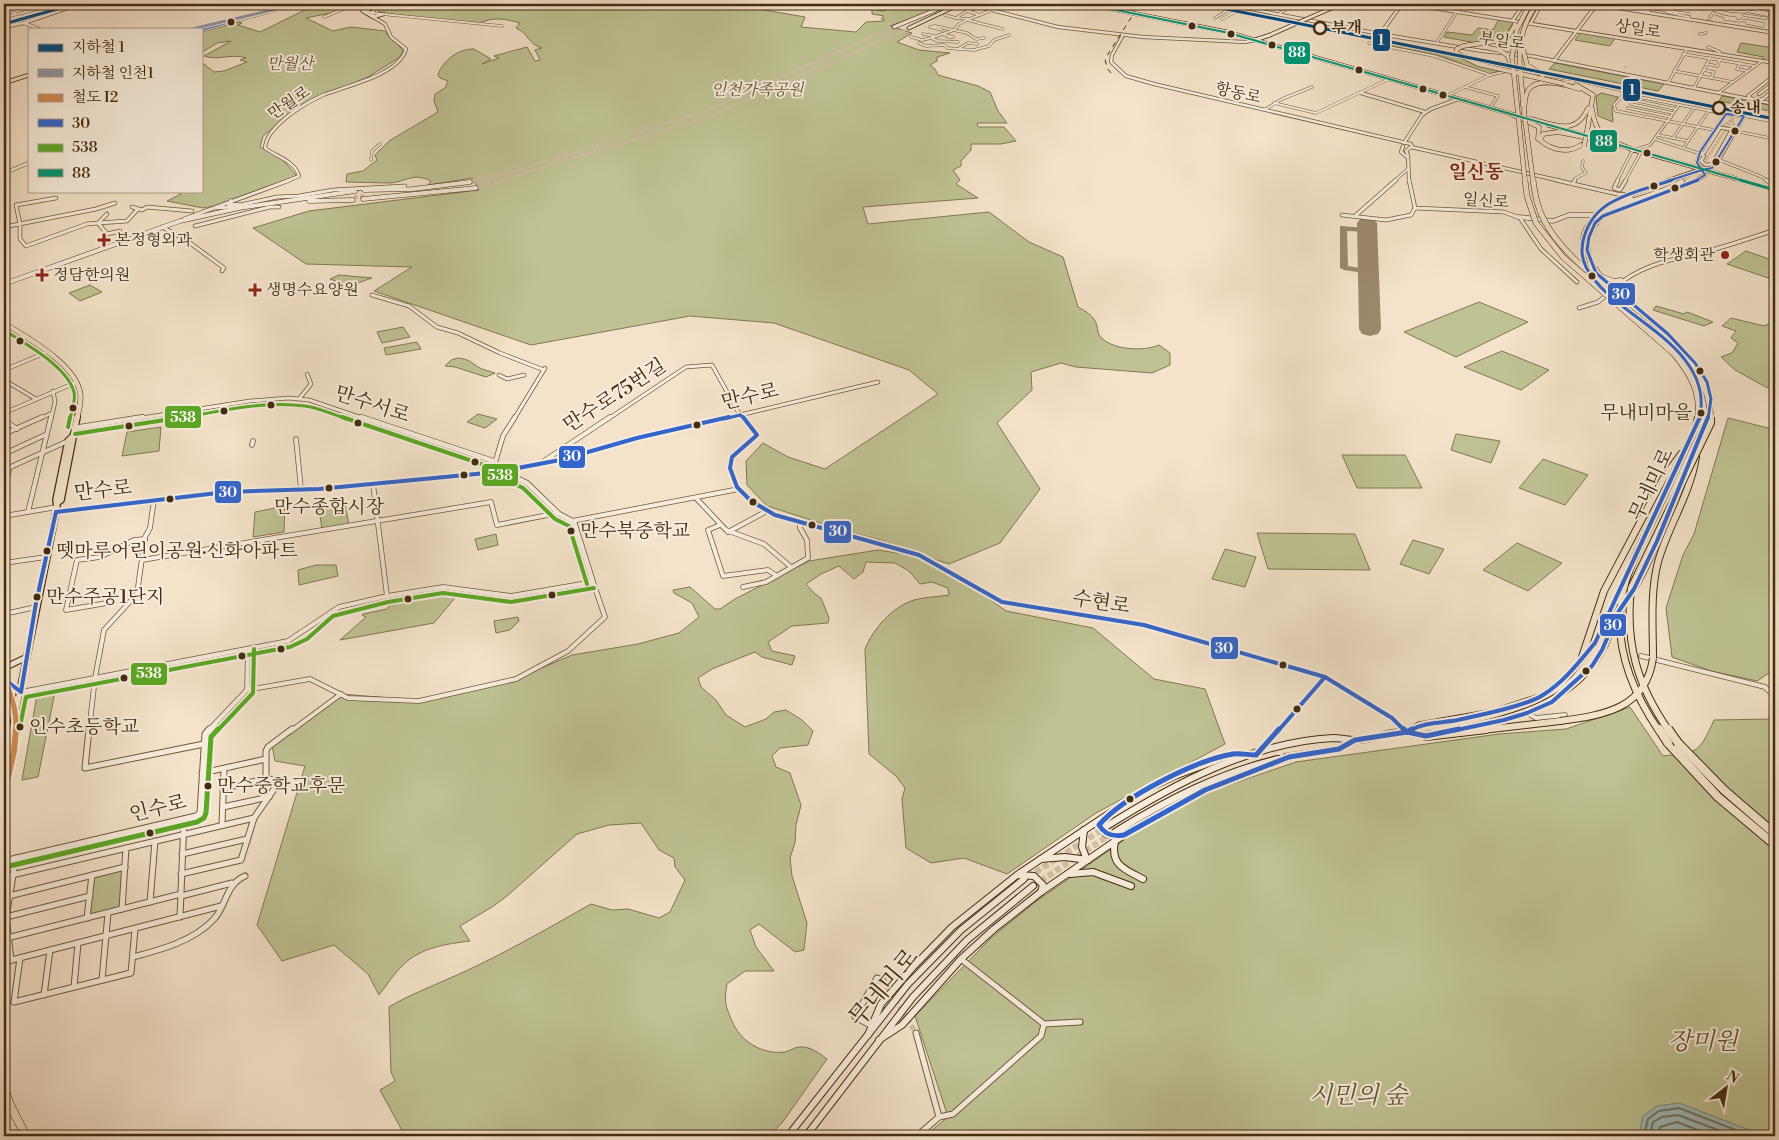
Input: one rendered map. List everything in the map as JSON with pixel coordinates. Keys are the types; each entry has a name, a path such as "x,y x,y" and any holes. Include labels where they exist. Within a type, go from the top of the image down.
{"highway":[{"path":"1530,4 1508,37 1503,40 1463,46 1457,49 1456,53 1478,64 1566,83"},
{"path":"1537,4 1524,25 1518,56 1538,210 1545,224 1572,257 1671,342 1690,362 1703,383 1711,408 1711,423 1696,457 1631,588 1628,608 1630,647 1640,681 1663,724 1678,743 1724,790 1775,834"},
{"path":"1520,20 1512,45 1513,68 1527,196 1536,223 1563,257 1661,341 1688,371 1695,383 1700,406 1696,428 1636,554 1624,586 1619,627 1620,643 1626,670 1644,707 1668,743 1689,769 1714,794 1775,845"},
{"path":"1513,115 1539,127 1538,140 1545,146 1569,151 1580,149 1593,95 1529,68 1523,56 1520,38"},
{"path":"1513,68 1507,55 1499,50 1473,46 1458,51 1462,56 1472,61 1566,83"},
{"path":"1524,112 1528,91 1531,87 1547,83 1566,83"},
{"path":"1513,115 1568,125 1580,122 1590,108"},
{"path":"1590,108 1594,126 1598,132 1608,139 1634,150"},
{"path":"1582,146 1563,150 1550,147 1540,140 1545,133 1554,132 1598,140"},
{"path":"1582,657 1604,591 1662,479 1685,449"},
{"path":"1426,736 1600,714 1629,702 1648,681 1653,670 1654,602 1658,562 1670,527 1695,472 1696,457"}],"main road":[{"path":"4,12 8,4"},
{"path":"202,30 295,4"},
{"path":"894,27 955,4"},
{"path":"909,28 955,4"},
{"path":"1087,4 1216,30 1255,40 1775,190"},
{"path":"1255,40 1312,18 1339,4"},
{"path":"362,10 376,8"},
{"path":"362,10 373,15 383,14"},
{"path":"4,81 28,73"},
{"path":"1519,217 1548,221 1576,214 1596,214 1604,207 1622,198 1702,169"},
{"path":"1603,216 1641,200 1689,184 1705,175 1702,169"},
{"path":"1674,180 1682,180 1689,184"},
{"name":"무네미로","path":"1107,826 1147,800 1182,782 1219,766 1275,749 1334,738 1355,740 1407,732 1426,736 1504,720 1527,713 1552,702 1592,666 1602,650 1619,611 1634,589 1657,541 1707,423 1711,399 1707,382 1699,368 1668,334 1596,273 1587,250 1591,230 1595,223 1603,216 1620,206 1682,181 1619,202 1596,214 1585,231 1580,246 1588,273 1609,294 1660,335 1687,363 1700,388 1702,406 1699,423 1595,644 1568,675 1542,696 1493,712 1419,725 1407,732"},
{"path":"470,182 364,195 415,196 476,188"},
{"path":"4,284 180,220 239,208 298,200 354,196 309,199 245,204 230,206 228,203 230,201"},
{"path":"1600,276 1614,281 1621,280"},
{"path":"4,323 72,374 77,382 80,398 70,439 74,438 61,500 57,507 46,557 4,773"},
{"path":"4,668 27,657"},
{"path":"4,679 21,692"},
{"name":"무네미로","path":"1115,832 1191,789 1227,774 1262,762 1339,749 1355,740"},
{"path":"868,1035 881,1004 913,967 952,927 1039,859 1143,792 1177,776 1234,754 1256,755"},
{"path":"879,1040 902,1025 961,959 1041,892 1124,835 1205,790 1289,756"},
{"path":"1103,818 1099,825 1107,834 1114,837 1124,835"},
{"path":"1084,830 1082,847 1088,860"},
{"path":"1115,841 1112,852 1116,863 1143,879"},
{"path":"1039,859 1065,857 1088,860"},
{"path":"1065,876 1077,872 1093,872 1131,886"},
{"path":"1017,875 1034,876 1043,885 1041,892"},
{"name":"무네미로","path":"788,1136 902,991 932,958 995,900 1024,879"},
{"name":"무네미로","path":"806,1136 913,997 967,940 1032,886"},
{"path":"4,1088 10,1105 26,1136"}],"street":[{"path":"4,12 34,4"},
{"path":"19,14 55,4"},
{"path":"4,26 24,23 79,4"},
{"path":"324,17 335,14 352,4 362,10"},
{"path":"373,15 380,4"},
{"path":"968,4 1043,24 1123,35 1245,42 1255,40"},
{"name":"부일로","path":"1224,4 1380,34 1554,61 1775,104"},
{"path":"1280,14 1294,4"},
{"path":"1316,9 1324,4 1335,6"},
{"path":"1380,34 1402,4"},
{"name":"상일로","path":"1408,4 1775,63"},
{"path":"1437,42 1462,4"},
{"path":"1513,20 1524,4"},
{"path":"1531,23 1541,4"},
{"path":"1554,61 1595,4 1775,33"},
{"path":"1608,4 1650,10 1667,11 1678,11 1689,15 1666,14 1667,11 1634,4"},
{"path":"1624,4 1643,5"},
{"path":"1663,4 1704,8 1682,4"},
{"path":"1672,4 1686,6"},
{"path":"1728,4 1731,10"},
{"path":"1743,4 1765,6 1775,10"},
{"path":"1737,27 1748,5"},
{"path":"28,6 38,11"},
{"path":"1307,20 1335,6"},
{"path":"1657,6 1673,9 1671,11"},
{"path":"43,7 48,8"},
{"path":"957,17 964,11 976,8"},
{"path":"1714,10 1715,8 1725,11 1731,10 1770,19"},
{"path":"911,37 919,39 932,37 954,30 959,24 992,10"},
{"path":"1745,13 1753,12 1754,10 1768,13 1767,15 1753,12"},
{"path":"964,11 980,15"},
{"path":"1215,18 1231,11 1221,19"},
{"path":"4,12 17,14 15,14"},
{"path":"4,12 15,14"},
{"path":"4,12 11,15 15,14"},
{"path":"948,13 957,17"},
{"path":"1709,19 1712,13 1726,17 1725,19 1741,21 1748,21 1756,22 1763,24 1762,26 1747,23 1748,21"},
{"path":"383,14 502,26"},
{"name":"만월로","path":"180,220 230,201 264,191 300,175 283,158 265,148 264,144 269,132 311,101 382,72 404,56 406,49 391,37 385,24 373,15"},
{"path":"945,15 971,18"},
{"path":"967,20 1003,29"},
{"path":"24,23 36,28"},
{"path":"942,30 930,27 967,33 976,39 984,38"},
{"path":"1700,34 1706,33"},
{"path":"923,34 932,37 940,43 958,42"},
{"path":"942,34 953,37 948,37"},
{"path":"919,39 917,44 926,46 944,45 947,48 980,49 1009,35"},
{"name":"항동로","path":"1123,35 1112,55 1111,62 1116,69 1125,75 1153,84 1411,146"},
{"path":"958,48 968,43 977,44"},
{"path":"1369,43 1434,56 1490,75"},
{"path":"1708,47 1720,52"},
{"path":"1668,83 1686,49"},
{"path":"1683,54 1755,66"},
{"path":"1694,88 1710,58"},
{"path":"1707,64 1717,66 1720,60"},
{"path":"1718,93 1762,61"},
{"path":"1740,63 1737,69 1748,71"},
{"path":"1446,96 1490,75 1519,70 1581,81 1620,90 1624,94 1775,122"},
{"path":"1704,70 1714,72 1712,78"},
{"path":"1674,71 1733,82"},
{"path":"1775,75 1748,96 1753,100 1763,99 1775,89"},
{"path":"1274,103 1316,113 1389,79"},
{"path":"1759,94 1775,82"},
{"path":"1264,110 1299,90 1312,87"},
{"path":"1465,87 1498,96 1490,108"},
{"path":"1361,93 1426,112"},
{"path":"1752,93 1757,97 1766,97"},
{"path":"1624,94 1614,105 1616,111 1714,130"},
{"path":"1625,112 1637,96"},
{"path":"1407,157 1401,152 1402,144 1409,139 1417,120 1426,112 1458,99"},
{"path":"1634,100 1676,109"},
{"path":"1631,104 1674,113"},
{"path":"1641,152 1620,190 1614,188 1634,150 1648,146 1655,139 1679,105"},
{"path":"1628,108 1671,117"},
{"path":"1673,138 1694,108"},
{"path":"1684,147 1709,110"},
{"path":"1701,154 1704,153 1726,114"},
{"path":"1655,139 1701,154 1704,156 1701,161 1706,165 1710,165 1720,156 1733,130 1744,116"},
{"path":"1717,159 1712,168 1702,169 1697,164 1700,152 1714,130 1718,128 1775,139"},
{"path":"1658,135 1688,141"},
{"path":"1395,141 1409,139"},
{"path":"1409,139 1411,146"},
{"path":"371,160 372,151 380,144"},
{"path":"1411,146 1617,194 1630,195"},
{"path":"1342,215 1396,220 1411,215 1415,208 1406,151 1411,146"},
{"path":"1717,159 1762,177 1775,187"},
{"path":"1574,184 1576,178 1586,173 1582,167 1583,161"},
{"path":"4,173 28,163"},
{"path":"1355,216 1408,169"},
{"path":"211,208 333,190 405,186"},
{"path":"1617,194 1622,198"},
{"path":"56,198 16,205 20,224 20,239 26,246 87,224 127,221 137,210"},
{"path":"4,227 96,209 115,203"},
{"path":"195,226 274,206 279,207"},
{"path":"132,207 142,210 147,207 158,209"},
{"name":"일신로","path":"1415,208 1504,212 1519,217 1542,249 1577,282"},
{"path":"149,209 192,211"},
{"path":"173,214 178,210"},
{"path":"98,223 107,214"},
{"path":"98,223 107,234 120,232"},
{"path":"162,227 186,240 224,268 222,271"},
{"path":"1579,308 1598,302 1609,294 1621,280 1662,261 1747,240 1775,230"},
{"path":"372,295 409,306 437,327 458,333 500,353 544,369 503,436 495,463"},
{"path":"4,370 45,353"},
{"name":"만수로75번길","path":"540,464 686,367 710,364 740,415"},
{"path":"299,399 311,384 307,374"},
{"path":"499,375 507,379 524,375"},
{"path":"4,380 36,399"},
{"path":"4,412 77,382"},
{"name":"만수로","path":"57,507 154,500 226,492 373,484 504,470 540,464 637,438 878,382"},
{"path":"28,512 55,402 53,391"},
{"name":"만수서로","path":"74,428 250,401 289,398 309,400 490,459 504,470 527,483 558,513 572,521"},
{"path":"4,434 52,413"},
{"name":"수현로","path":"740,415 746,418 757,434 754,440 737,451 730,461 730,470 739,489 748,499 767,511 918,555 982,593 1002,602 1144,625 1325,677 1392,718 1407,732"},
{"path":"4,420 17,429"},
{"path":"4,454 47,434"},
{"path":"4,489 9,471 5,468 70,439"},
{"path":"296,439 301,489"},
{"path":"373,484 387,596"},
{"path":"248,649 247,690 310,679 351,698 419,701 516,678 568,651 604,619 575,524 572,521 739,489"},
{"path":"696,498 728,532 764,544 791,567"},
{"name":"만수로","path":"154,500 150,528 144,539 137,594 104,630 95,678 85,768 204,744"},
{"path":"142,560 491,502 497,525 558,513"},
{"path":"4,516 57,507"},
{"path":"728,532 767,511"},
{"path":"742,586 766,582 808,558 806,540 800,528 800,522"},
{"path":"720,525 708,530 723,576 768,570 777,576"},
{"path":"113,602 66,610 77,560 100,557 134,540 144,539"},
{"path":"4,563 46,557"},
{"path":"21,692 248,649 296,637 339,606 387,596 443,587 511,596 593,582"},
{"path":"4,614 36,607"},
{"path":"1641,656 1766,687 1775,697"},
{"path":"1256,755 1325,677"},
{"name":"인수로","path":"4,860 196,816 200,813 205,734 247,690"},
{"path":"266,779 268,747 341,694"},
{"path":"1527,713 1536,718 1562,718"},
{"path":"4,736 12,733"},
{"path":"202,773 266,759"},
{"path":"222,825 224,768"},
{"path":"182,874 241,860 254,818 280,782 266,779 223,788"},
{"path":"223,807 268,797"},
{"path":"12,875 254,818"},
{"path":"180,917 184,819"},
{"path":"182,854 247,839"},
{"path":"150,902 155,841"},
{"path":"122,909 126,848"},
{"path":"11,960 6,917 16,858"},
{"path":"9,896 125,868"},
{"path":"87,918 92,876"},
{"path":"7,938 233,882 245,876"},
{"path":"132,957 159,950 202,928 215,919 233,882"},
{"path":"6,917 90,896"},
{"path":"4,962 221,906"},
{"path":"102,980 108,913"},
{"path":"20,958 14,1002 131,973 135,929"},
{"path":"74,987 78,943"},
{"path":"44,995 50,950"},
{"path":"961,959 1044,1024 1080,1022"},
{"path":"872,1026 855,1017 877,978 883,981"},
{"path":"916,1136 938,1117 953,1114 1041,1036 1044,1024"},
{"path":"916,1033 938,1117"}],"green space":[{"name":"만월산","path":"326,4 343,5 335,12 306,18 333,31 351,27 385,31 403,51 400,57 368,77 303,104 263,136 260,147 281,158 296,175 294,177 214,206 203,208 167,201 181,194 176,192 202,192 202,64 214,72 224,71 247,62 240,60 246,58 241,57 214,58 204,56 231,41 217,43 202,52 202,32 237,22 242,23 238,25 260,32 311,7"},
{"name":"인천가족공원","path":"384,4 766,4 758,9 805,17 801,27 856,32 866,22 884,21 884,19 881,19 884,16 872,14 872,9 884,11 897,4 937,4 945,6 890,26 912,33 897,42 919,50 950,53 937,57 937,61 930,65 938,75 978,86 990,92 998,111 1007,123 977,123 978,127 1004,127 1016,141 1001,144 971,144 971,150 961,161 961,166 953,170 960,180 956,184 978,198 863,207 868,224 989,212 1029,242 1063,257 1078,307 1093,318 1097,324 1099,335 1104,340 1118,347 1136,349 1159,345 1170,353 1170,365 1152,373 1076,367 1061,363 1031,372 1032,390 997,423 1040,489 1000,543 949,564 767,506 747,485 746,461 763,443 788,457 825,469 938,394 909,370 774,323 690,316 531,345 374,291 412,267 306,264 253,228 309,211 479,190 472,178 428,185 431,181 419,177 389,183 346,182 347,174 363,171 377,160 375,155 389,141 438,112 434,101 435,94 445,88 448,81 440,78 438,75 443,65 452,56 462,51 474,49 491,59 482,64 499,58 494,56 527,47 535,61 540,60 535,50 542,48 534,44 516,28 520,23 504,19 494,19 479,24 378,11"},
{"path":"1499,19 1514,21 1503,39 1481,44 1444,37 1447,32 1472,35 1478,28 1493,30"},
{"path":"1580,33 1615,38 1610,46 1575,40"},
{"path":"1375,39 1458,57 1503,70 1489,74 1438,55 1371,42"},
{"path":"1741,43 1775,48 1775,62 1763,60 1763,57 1737,52"},
{"path":"1555,63 1664,84 1658,91 1549,69"},
{"path":"1601,93 1618,97 1612,108 1613,122 1598,116 1596,96"},
{"path":"1722,96 1775,106 1775,112 1719,101"},
{"path":"1746,251 1775,261 1775,266 1772,268 1775,267 1775,276 1771,279 1727,264"},
{"path":"339,275 372,278 349,286 330,279"},
{"path":"90,285 102,292 80,301 69,293"},
{"path":"1479,302 1528,322 1456,357 1404,332"},
{"path":"1656,306 1684,314 1687,312 1713,322 1704,326 1653,310"},
{"path":"1731,318 1764,326 1775,321 1775,392 1735,370 1721,357 1732,353 1738,343 1731,338 1736,331 1722,326"},
{"path":"403,327 410,337 382,343 377,332"},
{"path":"417,342 421,349 386,355 384,348"},
{"path":"1502,351 1549,370 1521,390 1464,367"},
{"path":"458,358 467,360 480,368 495,373 486,377 455,367 445,366 451,360"},
{"path":"478,414 497,419 485,428 467,422"},
{"path":"1728,418 1768,428 1775,432 1775,669 1757,681 1711,671 1672,657 1666,608 1683,555 1694,534"},
{"path":"161,427 159,451 122,456 127,432"},
{"path":"1456,434 1500,441 1491,463 1451,450"},
{"path":"1342,455 1405,455 1422,488 1357,488"},
{"path":"1543,459 1588,475 1565,505 1519,488"},
{"path":"345,504 349,525 322,529 319,509"},
{"path":"285,506 284,532 253,537 255,512"},
{"path":"1257,533 1355,534 1370,570 1268,569"},
{"path":"496,534 498,545 478,550 475,539"},
{"path":"1413,540 1444,549 1429,574 1400,564"},
{"path":"1517,543 1562,563 1528,591 1483,570"},
{"path":"1225,549 1256,557 1245,587 1212,579"},
{"path":"878,550 922,557 966,582 1006,611 1093,628 1154,679 1205,689 1225,744 1096,813 1007,874 964,858 931,863 906,848 902,799 905,788 896,776 869,754 865,649 878,627 891,613 914,600 949,595 948,588 932,582 920,584 909,571 895,563 866,562 863,572 854,579 839,566 821,574 806,584 821,598 829,618 828,623 792,626 768,642 772,651 795,656 792,665 762,657 755,652 712,669 698,678 701,687 716,700 726,715 745,727 766,719 774,712 786,710 802,720 813,731 808,745 780,748 772,756 776,767 790,773 801,805 796,825 795,843 790,858 792,876 807,923 804,950 795,952 759,924 750,930 756,947 774,971 745,971 727,984 725,999 730,1016 740,1035 753,1045 760,1049 776,1052 785,1052 797,1047 803,1047 814,1050 827,1059 782,1123 769,1136 405,1136 380,1090 395,1081 391,1072 389,1007 503,953 591,904 612,910 628,909 659,918 670,912 685,880 675,867 674,858 659,850 641,823 609,825 577,834 507,896 460,926 470,941 444,945 427,950 411,958 400,968 379,995 368,974 334,945 282,961 257,925 305,766 275,761 272,745 341,694 415,700 511,681 572,655 638,644 679,633 699,617 692,603 674,593 673,590 690,587 715,609 720,609 735,599 809,561"},
{"path":"316,565 336,565 338,576 299,585 298,570"},
{"path":"445,590 460,592 434,623 340,640 366,617 363,614 387,609 389,606 398,604 396,598"},
{"path":"518,617 519,621 510,630 496,633 494,621"},
{"path":"55,692 38,777 22,780 37,695"},
{"path":"1630,707 1663,756 1691,752 1696,749 1705,739 1714,720 1775,719 1775,1136 925,1136 948,1117 915,1016 990,939 1034,903 1144,826 1214,790 1296,762 1499,734 1566,729"},
{"path":"125,867 122,909 87,918 92,875"}],"water":[{"path":"1679,1103 1765,1136 1639,1136 1643,1116 1657,1106"}],"taxiway":[{"path":"1367,230 1343,228 1344,268 1368,272"}],"runway":[{"path":"1367,223 1370,329"}],"tunnel":[{"path":"473,181 507,173 699,113 894,27"},
{"path":"498,181 709,117 909,28"},
{"path":"1732,119 1759,94"},
{"path":"1684,180 1682,181 1700,169 1732,119"},
{"path":"1731,131 1734,126 1732,119"},
{"path":"1720,128 1731,120"},
{"path":"470,182 478,180"},
{"path":"476,188 502,180"},
{"path":"354,197 364,196"},
{"path":"274,205 276,199"},
{"path":"1028,877 1103,829"},
{"path":"1033,886 1111,834"},
{"path":"883,981 916,1033"}],"railway":[{"path":"1111,73 1107,68 1105,59 1134,13 1133,4"}],"metro line":[{"name":"1","path":"4,24 75,4"},
{"name":"인천1","path":"196,28 297,4"},
{"name":"1","path":"1201,4 1775,119"}],"rail line":[{"name":"I2","path":"4,681 11,693 16,721 14,751 4,794"}],"transit line":[{"name":"30","path":"202,30 295,4"},
{"name":"88","path":"1087,4 1229,33 1775,190"},
{"name":"30","path":"1726,114 1744,116 1712,168 1702,170 1697,163 1700,152 1726,114"},
{"name":"30","path":"1407,732 1426,736 1504,720 1527,713 1552,702 1592,666 1602,650 1619,611 1634,589 1657,541 1707,423 1711,399 1707,382 1695,363 1668,334 1596,273 1587,250 1589,237 1595,223 1603,216 1641,200 1696,181 1705,175 1702,170"},
{"name":"30","path":"1407,732 1419,725 1457,720 1516,705 1542,696 1569,675 1595,643 1699,423 1702,400 1697,379 1690,366 1680,354 1669,342 1609,294 1591,275 1583,258 1583,239 1587,226 1594,215 1615,200 1702,170"},
{"name":"538","path":"4,330 44,357 71,384 74,392 74,401 68,427"},
{"name":"538","path":"75,434 251,407 289,404 308,406 490,467 506,480 523,488 555,519 569,526 587,584"},
{"name":"30","path":"740,415 747,420 757,435 732,457 730,468 737,487 751,501 775,515 919,555 1002,602 1144,625 1325,677 1392,718 1407,732"},
{"name":"30","path":"56,512 226,492 319,489 497,472 560,460 637,438 740,415"},
{"name":"30","path":"4,679 21,692 36,603 56,512"},
{"name":"538","path":"10,774 26,697 290,647 307,639 333,616 388,602 443,593 511,602 594,588"},
{"name":"538","path":"5,867 197,822 204,818 206,813 211,737 253,693 254,649"},
{"name":"30","path":"1325,677 1256,755 1233,754 1202,764 1160,782 1122,804 1108,815 1099,825 1101,829 1109,835 1124,835 1205,790 1289,757 1339,749 1355,740 1407,732"}],"place":[{"name":"부개","path":"1320,28"},
{"name":"송내","path":"1719,108"},
{"name":"본정형외과","path":"104,240"},
{"name":"학생회관","path":"1725,255"},
{"name":"정담한의원","path":"42,275"},
{"name":"생명수요양원","path":"255,290"},
{"name":"무내미마을","path":"1701,413"},
{"name":"만수종합시장","path":"329,488"},
{"name":"만수북중학교","path":"571,531"},
{"name":"뗏마루어린이공원·신화아파트","path":"47,551"},
{"name":"만수주공1단지","path":"37,597"},
{"name":"인수초등학교","path":"20,727"},
{"name":"만수중학교후문","path":"208,786"}],"district":[{"name":"일신동","path":"1476,172"}],"park label":[{"name":"장미원","path":"1703,1042"},
{"name":"시민의 숲","path":"1358,1096"}]}
